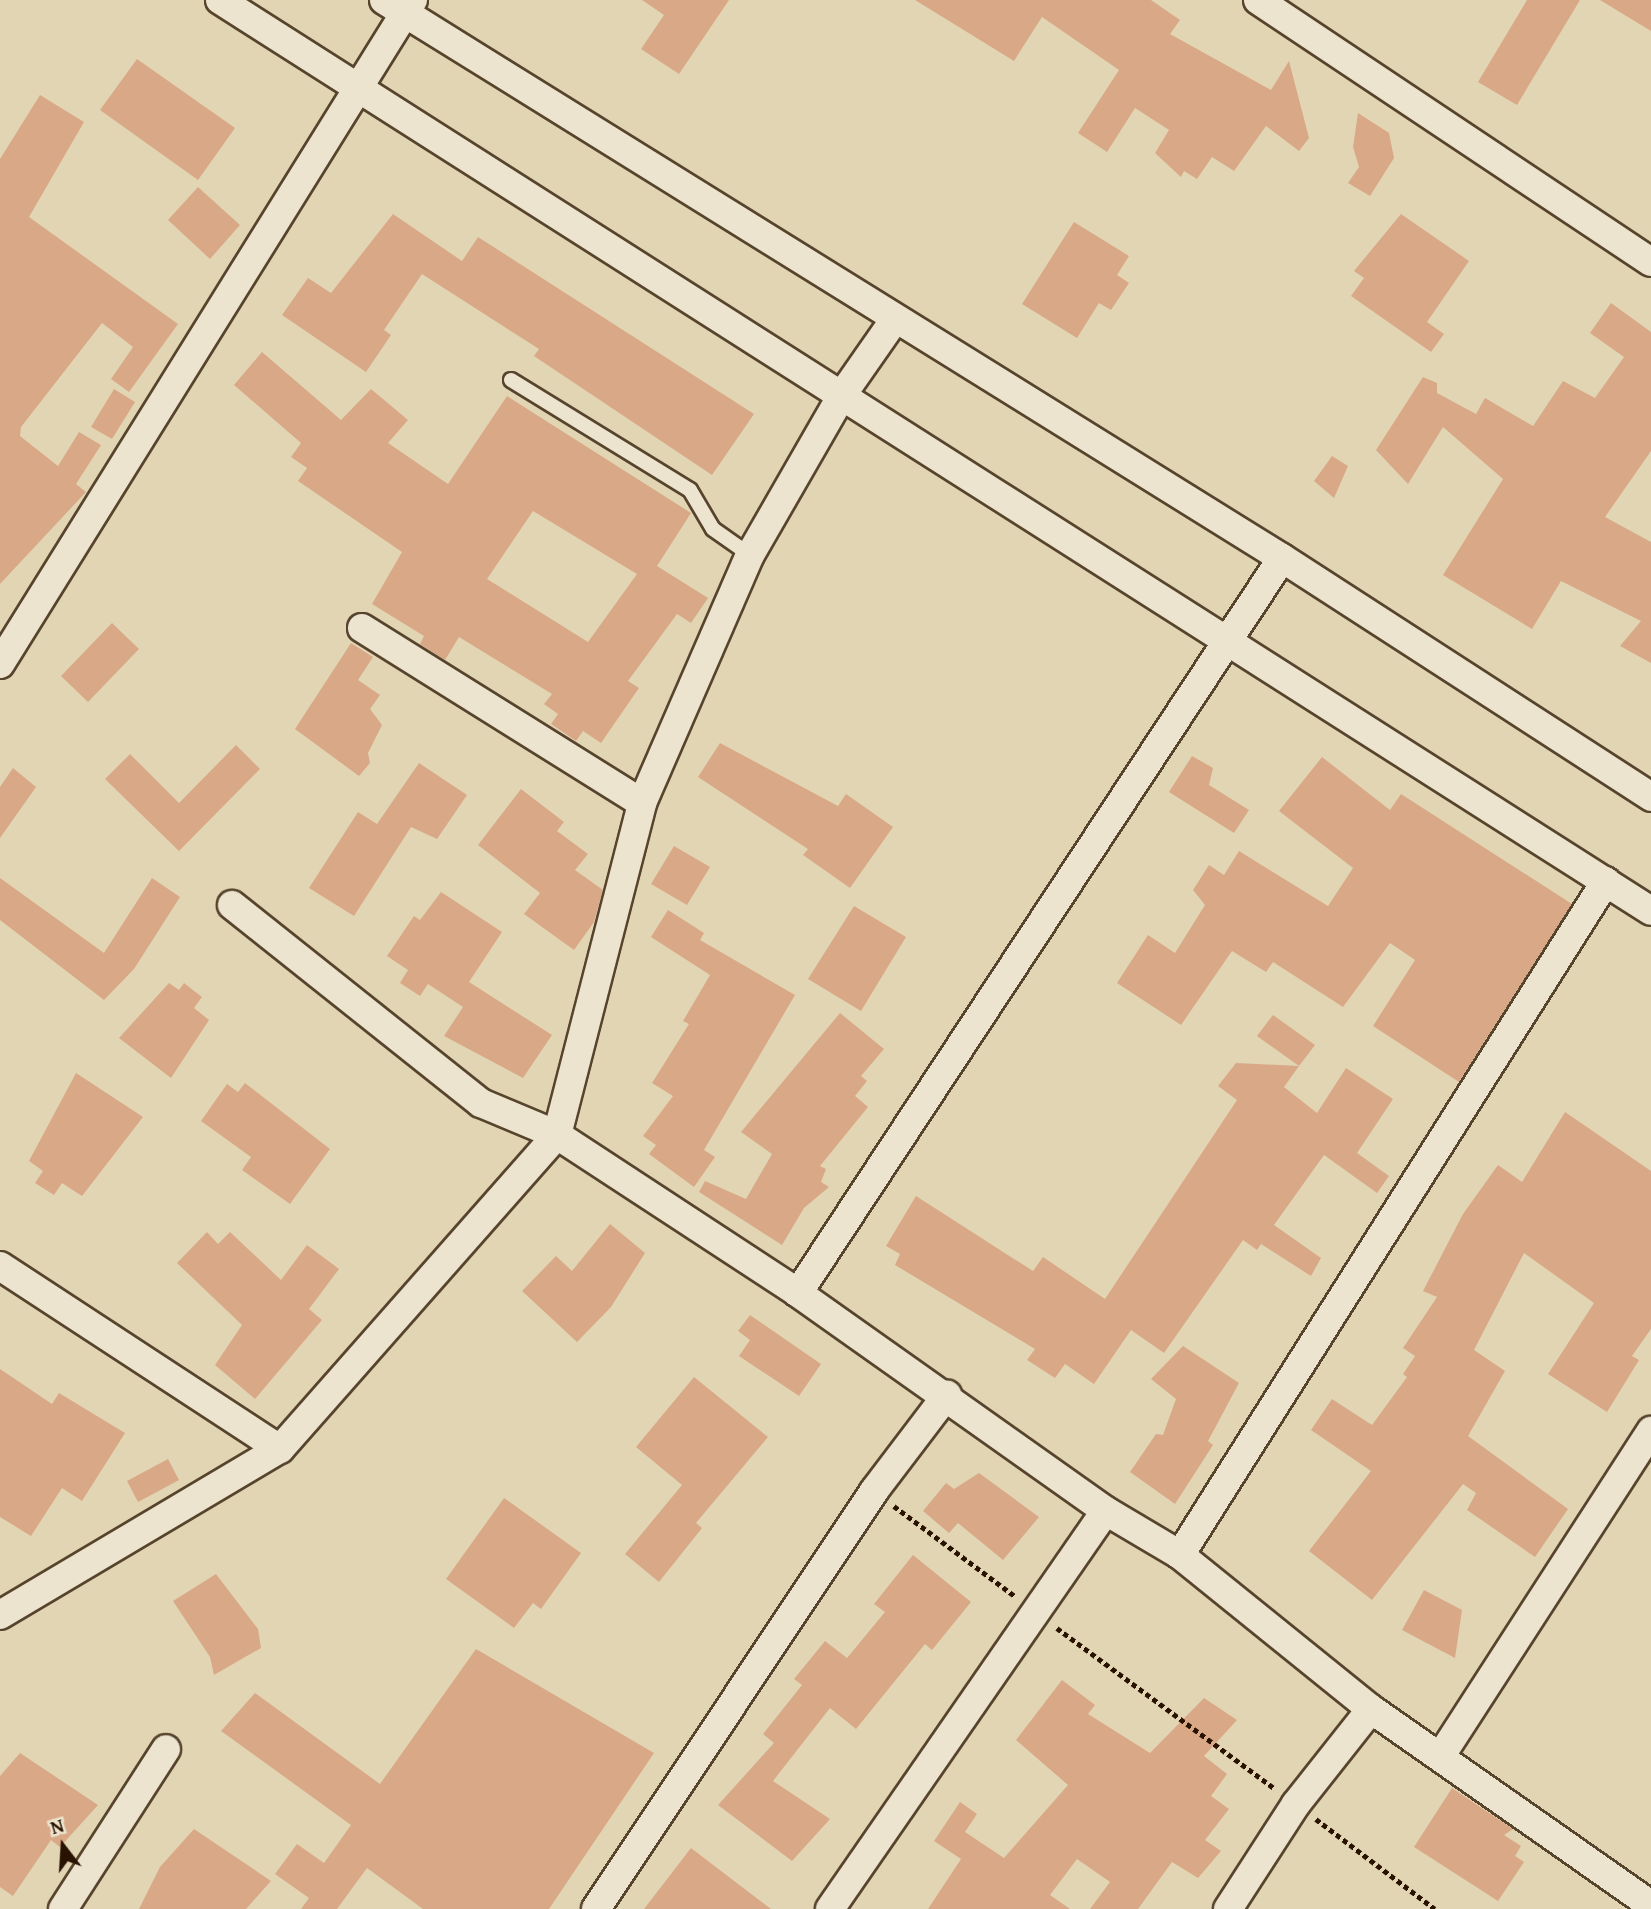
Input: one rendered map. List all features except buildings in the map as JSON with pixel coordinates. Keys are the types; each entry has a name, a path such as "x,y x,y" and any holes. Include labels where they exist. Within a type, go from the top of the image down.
{"street":[{"path":"220,0 1651,911"},
{"path":"1258,0 1651,262"},
{"path":"0,664 360,88 400,4 895,319 1282,558 1651,797"},
{"path":"0,1615 280,1449 558,1135 642,803 750,555 842,395 895,319"},
{"path":"798,1293 1225,639 1282,558"},
{"path":"362,628 642,803"},
{"path":"1180,1555 1605,881"},
{"path":"232,905 481,1103 558,1135 947,1395 1106,1511 1180,1555 1371,1709 1441,1754 1651,1905"},
{"path":"0,1266 280,1449"},
{"path":"597,1909 874,1491 947,1395"},
{"path":"1441,1754 1651,1431"},
{"path":"830,1909 1034,1611 1106,1511"},
{"path":"1228,1909 1296,1804 1371,1709"},
{"path":"63,1909 166,1749"}],"lane":[{"path":"511,380 690,489 713,529 750,555"}],"path":[{"path":"874,1491 1435,1909"}]}
